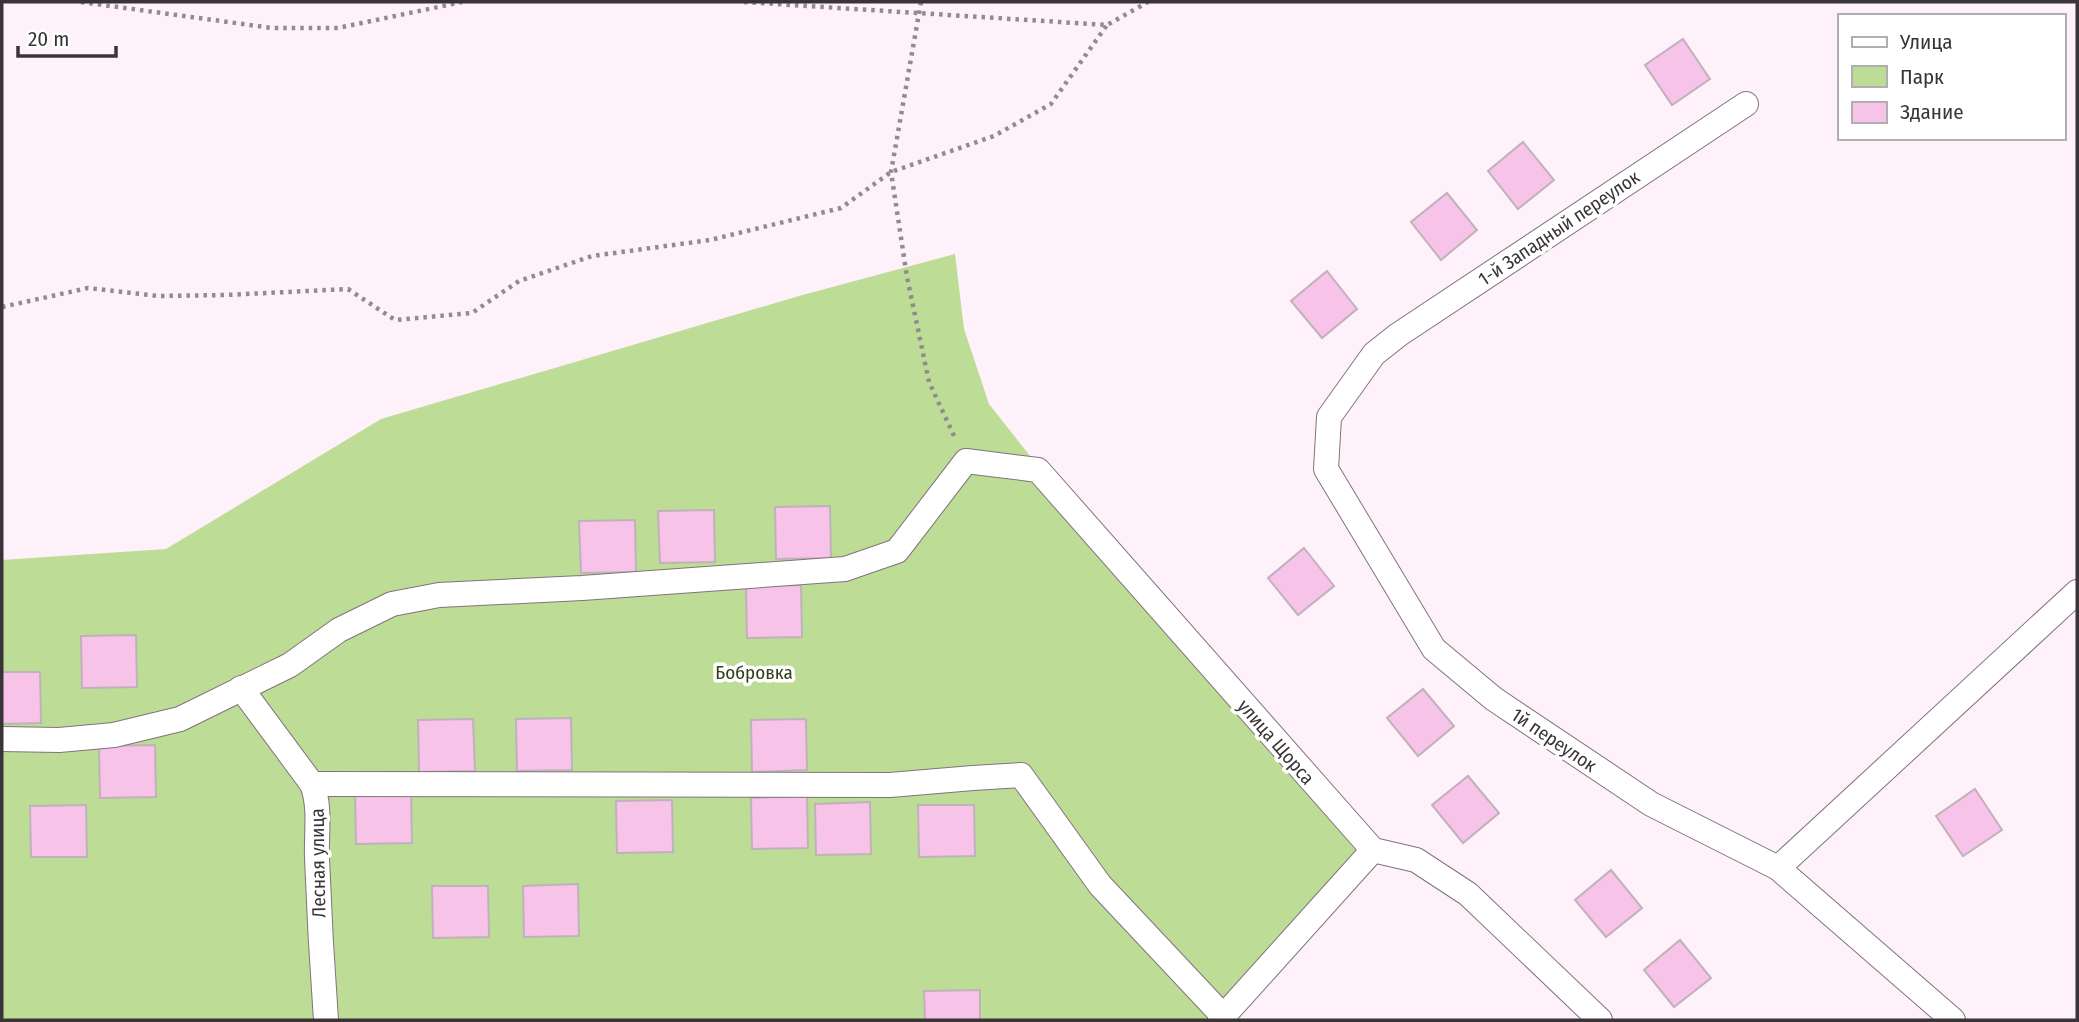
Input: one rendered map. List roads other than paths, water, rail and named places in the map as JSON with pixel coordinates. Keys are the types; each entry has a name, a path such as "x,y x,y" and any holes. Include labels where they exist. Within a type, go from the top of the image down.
{"street":[{"name":"1-й Западный переулок","path":"1374,354 1409,327 1746,104"},
{"name":"1й переулок","path":"1374,354 1329,417 1326,469 1434,649 1494,699 1651,804 1778,868 1953,1020"},
{"name":"улица Щорса","path":"241,688 290,665 340,630 392,604 439,595 582,588 845,569 897,551 966,461 1038,470 1373,850"},
{"path":"1778,868 2077,592"},
{"path":"2,739 60,740 114,736 180,719 241,688"},
{"name":"Лесная улица","path":"241,688 312,783 317,796 316,851 326,1020"},
{"path":"312,783 890,785 1021,775 1100,885 1222,1018 1373,850 1416,860 1468,894 1600,1020"}],"park label":[{"name":"Бобровка","path":"754,672"}]}
